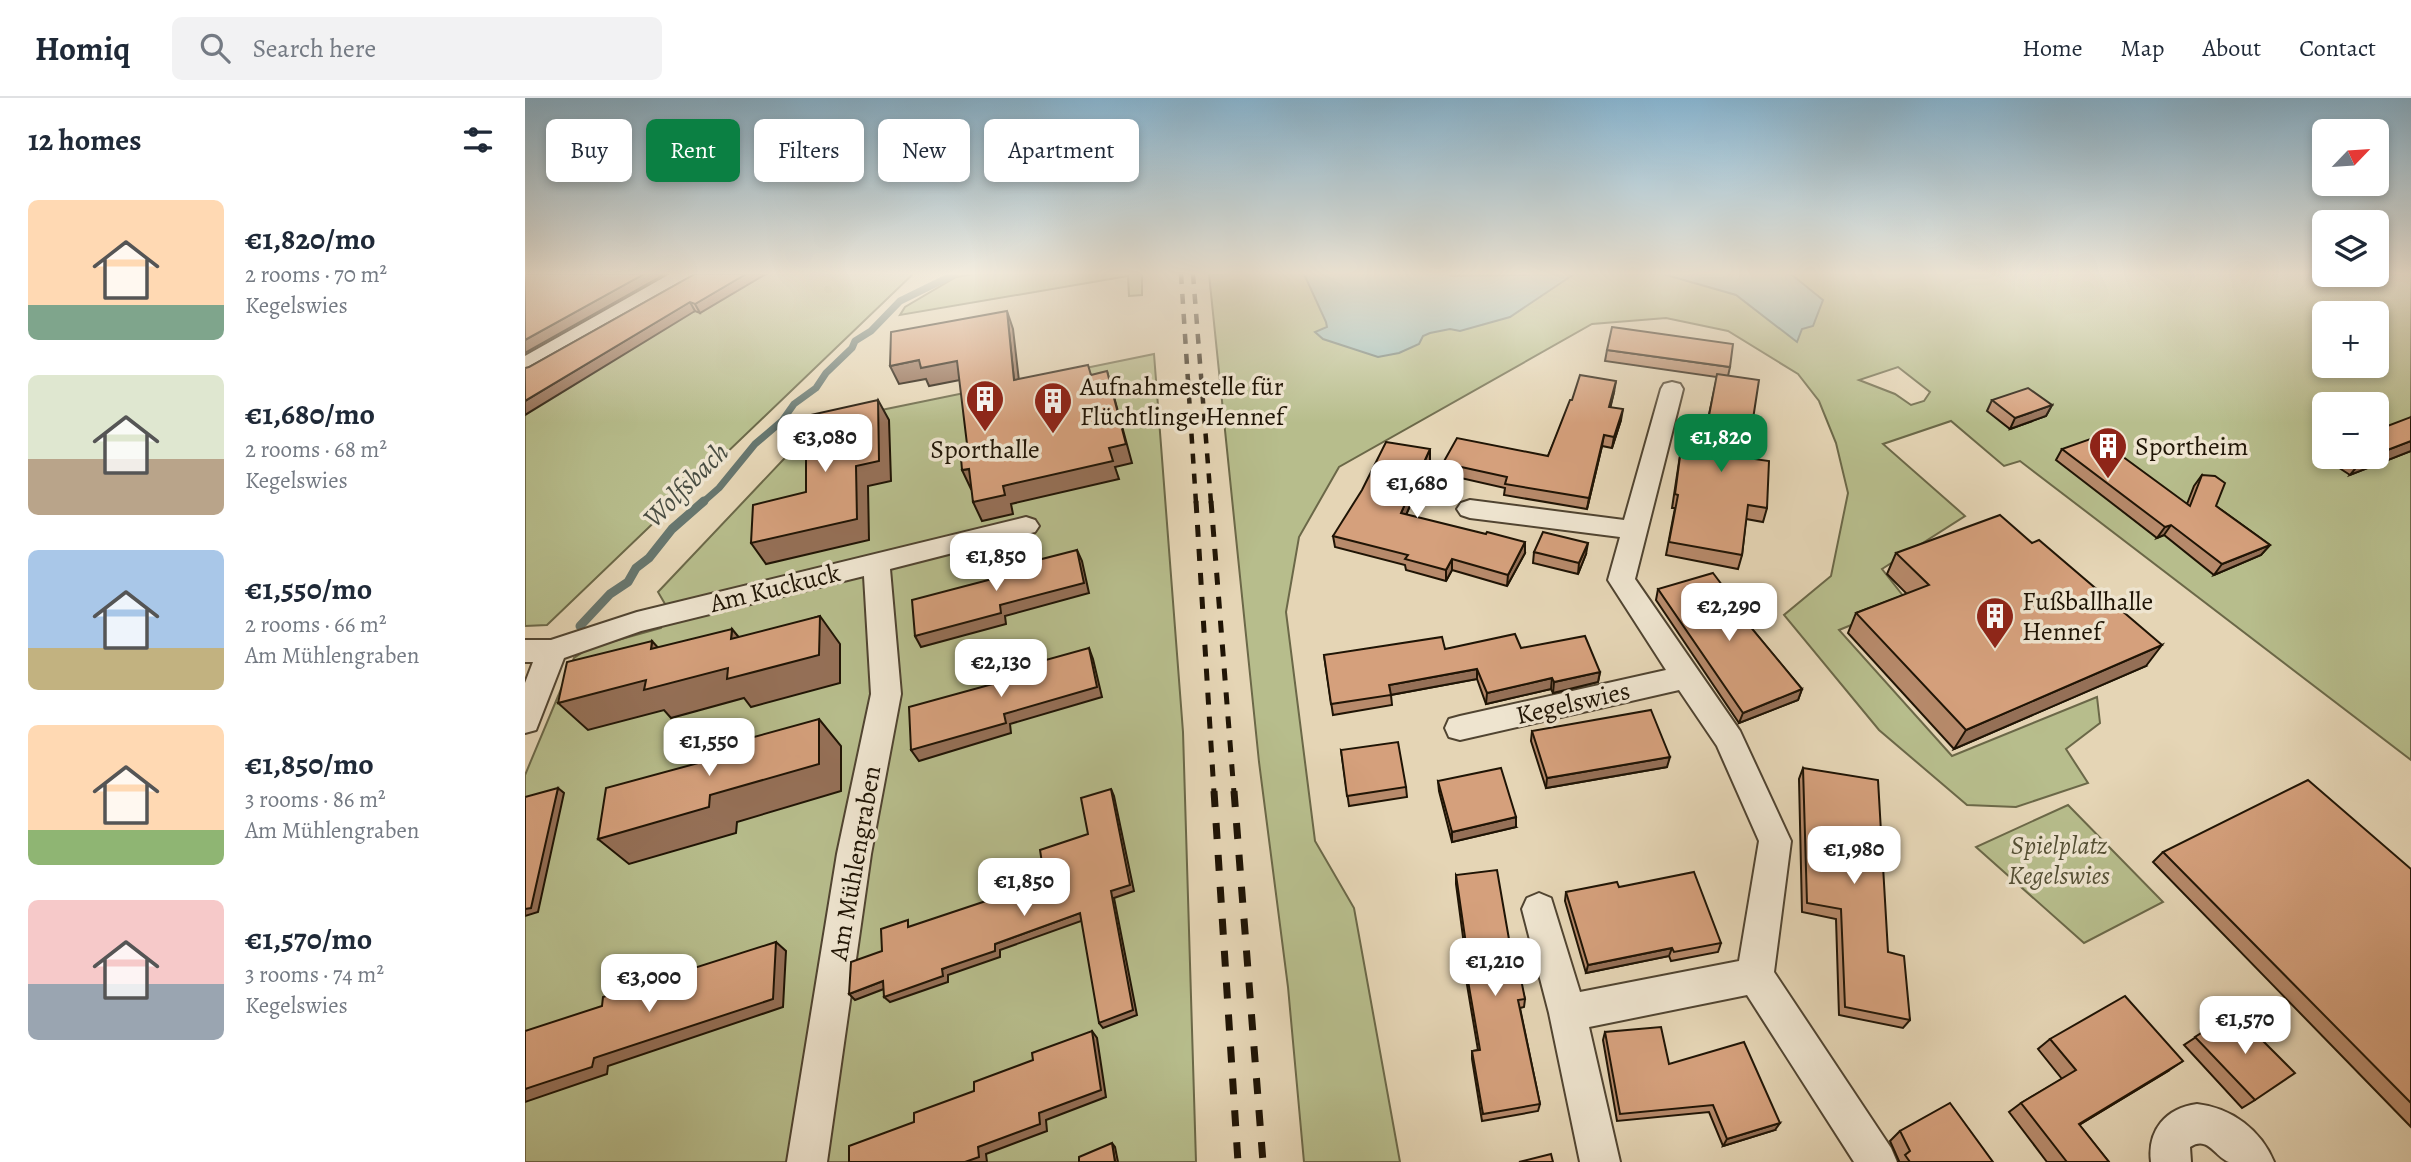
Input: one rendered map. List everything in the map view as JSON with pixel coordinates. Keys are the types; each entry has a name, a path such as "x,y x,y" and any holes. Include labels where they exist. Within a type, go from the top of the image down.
{"main road":[{"path":"525,368 602,324"}],"street":[{"path":"1672,389 1632,530 1621,580 1729,740 1775,841 1755,976 1877,1162"},
{"path":"1470,509 1632,530"},
{"name":"Am Kuckuck","path":"539,651 636,622 1026,526"},
{"name":"Am Mühlengraben","path":"807,1162 854,855 887,694 876,563"},
{"path":"525,721 539,651"},
{"name":"Kegelswies","path":"1460,728 1686,677"},
{"path":"1539,909 1567,1013 1600,1162"},
{"path":"1567,1013 1755,976"},
{"path":"2171,1162 2168,1152 2170,1139 2176,1130 2187,1124 2216,1128 2254,1152"}],"green space":[{"path":"654,324 861,324 547,625 525,626 525,401"},
{"path":"1214,324 1596,324 1339,467 1299,537 1286,612 1315,841 1354,908 1400,1162 1304,1162 1288,987 1259,762"},
{"path":"1693,324 2312,324 2312,378 2389,378 2389,324 2411,324 2411,760 2020,461 2004,466 1951,421 1883,444 1965,516 1882,569 1908,602 1839,630 1952,756 2097,697 2100,723 2066,749 2088,783 2016,807 1967,805 1879,730 1784,615 1831,576 1848,493 1836,443 1819,401 1798,374 1728,331","holes":["1898,367 1930,392 1924,401 1911,405 1895,394 1859,380"]},
{"path":"1154,354 1183,732 1196,1162 525,1162 525,775 574,658 589,648 661,628 665,604 658,592 818,423"},
{"name":"Spielplatz Kegelswies","path":"2068,805 2163,902 2084,943 1976,847"}],"water":[{"path":"1326,324 1486,324 1460,331 1450,329 1430,333 1423,336 1419,344 1399,353 1378,357 1323,339 1315,332 1327,327"},
{"path":"1773,324 1814,324 1802,329 1797,342"}],"building":[{"path":"525,324 554,324 525,340"},
{"path":"606,324 654,324 525,401 525,368"},
{"path":"937,324 1008,324 1014,380 1088,365 1091,375 1107,371 1126,444 1109,448 1113,461 1003,486 1005,495 973,502 969,469 962,470 960,446 967,444 957,361 921,368 919,360 890,366 891,332"},
{"path":"1612,327 1733,344 1730,367 1607,350"},
{"path":"1717,374 1759,380 1747,458 1769,461 1767,508 1748,505 1742,555 1669,542 1678,495 1675,494 1681,449 1702,452"},
{"path":"1580,375 1616,381 1609,407 1623,409 1614,437 1604,435 1589,498 1505,484 1507,477 1443,463 1457,438 1548,456"},
{"path":"2028,388 2052,405 2015,418 1992,400"},
{"path":"878,400 879,461 856,466 857,519 751,543 753,505 806,492 806,416"},
{"path":"2411,417 2411,441 2389,449 2389,425"},
{"path":"2096,437 2190,506 2202,475 2215,476 2225,483 2216,506 2270,545 2222,564 2171,525 2165,527 2062,449"},
{"path":"1386,442 1430,449 1401,513 1525,542 1508,575 1452,559 1446,570 1405,559 1408,555 1333,536 1362,490"},
{"name":"Fußballhalle Hennef","path":"2000,515 2032,543 2039,540 2162,645 1966,730 1856,613 1929,585 1896,553"},
{"path":"1543,532 1588,543 1579,563 1534,552"},
{"path":"1077,550 1084,583 1000,605 1001,613 915,636 912,600 996,578 995,571"},
{"path":"1713,573 1747,618 1744,619 1802,689 1743,713 1658,589"},
{"path":"820,616 819,655 727,679 728,668 644,690 646,680 558,703 567,662 652,641 651,649 732,629 731,639"},
{"path":"1515,634 1521,648 1585,636 1600,672 1554,682 1552,678 1487,693 1477,669 1389,685 1391,695 1331,704 1324,655 1442,637 1445,649"},
{"path":"1089,648 1097,687 1004,714 1006,723 911,750 909,707 1000,682 999,673"},
{"path":"1651,710 1670,757 1547,778 1532,731"},
{"path":"819,719 819,764 710,795 709,807 598,839 606,788 713,759 714,748"},
{"path":"1398,742 1406,787 1347,796 1341,750"},
{"path":"1501,768 1516,817 1452,832 1438,781"},
{"path":"1803,768 1878,780 1888,952 1904,956 1910,1020 1845,1007 1841,909 1807,903"},
{"path":"2308,780 2411,869 2411,1103 2163,852"},
{"path":"558,788 531,908 525,909 525,797"},
{"path":"1111,789 1130,885 1111,891 1133,1010 1099,1023 1080,913 995,944 995,951 942,969 943,976 884,997 883,981 849,994 851,962 882,951 881,929 908,920 908,927 989,900 989,895 1044,876 1040,850 1088,834 1081,798"},
{"path":"1497,870 1510,945 1514,944 1525,999 1518,1000 1540,1104 1483,1114 1472,1051 1480,1050 1463,952 1467,951 1456,875"},
{"path":"1694,872 1721,943 1674,952 1672,948 1588,965 1566,892 1617,882 1619,887"},
{"path":"776,942 773,999 594,1058 592,1067 525,1089 525,1031 602,1006 603,997"},
{"path":"2125,996 2183,1061 2079,1124 2109,1162 2067,1162 2021,1103 2076,1070 2050,1039"},
{"path":"2234,1012 2295,1073 2255,1100 2195,1037"},
{"path":"1661,1027 1669,1064 1744,1042 1780,1123 1727,1139 1713,1105 1620,1114 1605,1032"},
{"path":"1092,1031 1101,1090 1039,1113 1040,1124 978,1147 979,1157 965,1162 849,1162 849,1146 914,1122 914,1113 974,1091 974,1082 1033,1060 1032,1053"},
{"path":"1950,1103 1993,1162 1910,1162 1905,1155 1910,1151 1900,1131"},
{"path":"1112,1143 1115,1162 1079,1162 1079,1157"},
{"path":"1551,1154 1553,1162 1519,1162"}],"waterway":[{"name":"Wolfsbach","path":"702,503 719,488 755,444 782,421 794,404 816,388 826,373 852,348 855,341 878,324"},
{"name":"Wolfsbach","path":"580,626 610,594 628,582 636,568 649,558 672,529 704,501"}],"railway":[{"path":"1184,324 1196,503"},
{"path":"1197,324 1211,503"},
{"path":"1196,501 1214,793"},
{"path":"1211,501 1234,793"},
{"path":"1214,791 1238,1162"},
{"path":"1234,791 1263,1162"}],"place":[{"name":"Sporthalle","path":"985,433"},
{"name":"Aufnahmestelle für Flüchtlinge Hennef","path":"1053,435"},
{"name":"Sportheim","path":"2108,480"},
{"name":"Fußballhalle Hennef","path":"1995,650"}]}
